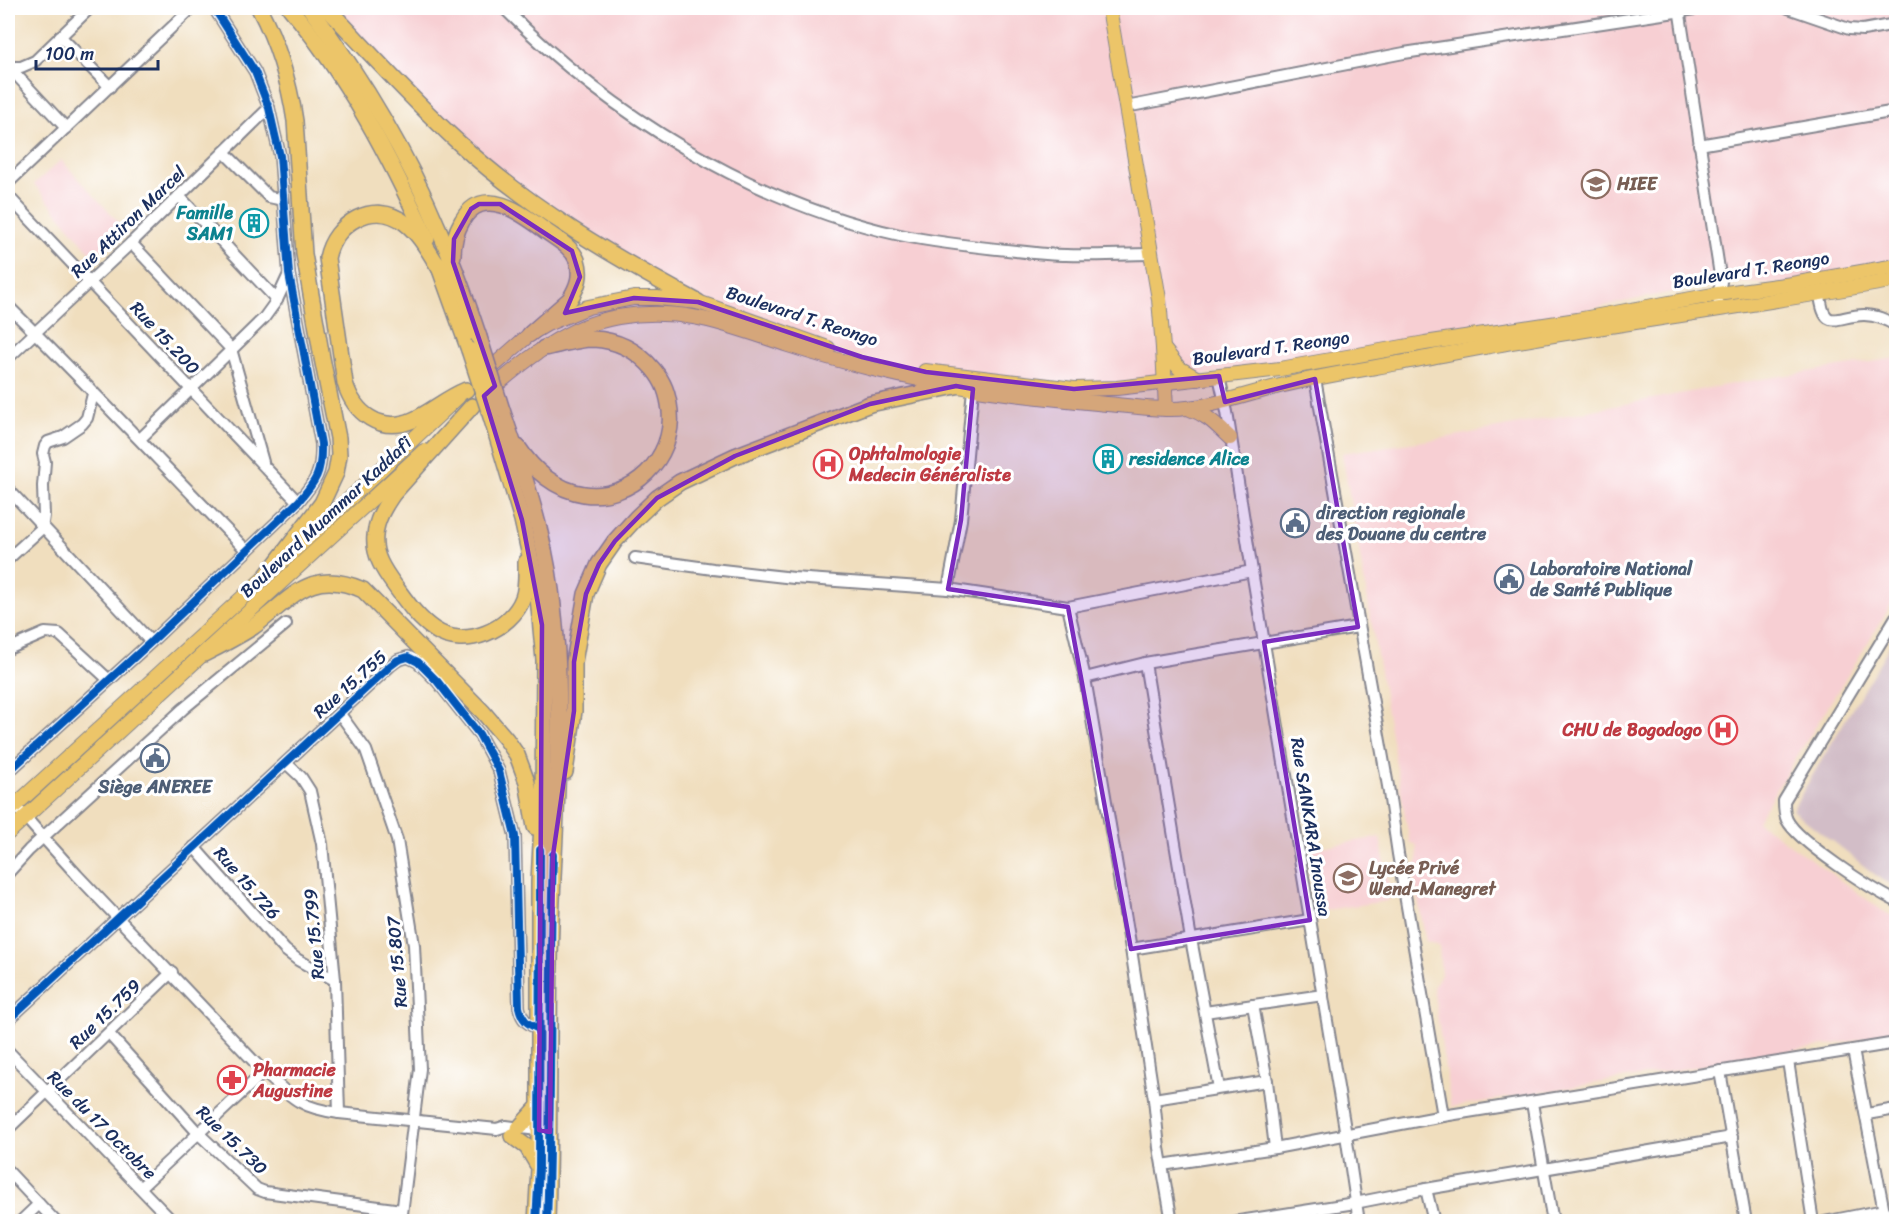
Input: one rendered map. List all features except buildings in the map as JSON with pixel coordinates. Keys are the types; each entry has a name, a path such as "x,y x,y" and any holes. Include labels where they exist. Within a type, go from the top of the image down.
{"highway":[{"path":"259,8 281,59 292,101 304,254 321,358 338,438 339,455 336,473 322,503 267,575"},
{"path":"290,8 333,65 365,117 412,207 447,267 469,350 497,415 538,472 558,485 584,494 610,493 632,484 652,469 666,446 670,433 668,396 659,376 643,357 622,344 606,340 590,339 544,348"},
{"path":"310,8 340,49 411,171 447,267 479,337 537,586 544,660 543,804 549,972 544,1136 547,1221"},
{"path":"327,8 459,143 536,205 645,274 698,302"},
{"path":"447,267 457,229 465,216 479,204 500,204 510,208 565,245 576,258 580,271 578,285 570,299 530,334"},
{"path":"447,267 399,219 384,215 366,215 346,223 329,248 327,258 345,383 349,396 359,411 376,421 391,424 410,421 465,390"},
{"path":"546,853 574,711 574,662 586,594 599,564 615,541 657,498 680,482 735,456 870,404 956,386"},
{"path":"472,406 393,494 382,511 374,538 376,552 384,571 423,621 436,631 462,637 485,634 499,628 514,613 522,598 526,578 527,549 522,520"},
{"path":"512,438 533,506 551,589 558,696 546,853 539,1029 539,1106 544,1136 539,1168 536,1221"},
{"path":"204,654 253,626 308,586 338,581 363,590 483,711 507,739 517,755 527,782 546,853"},
{"path":"539,1106 515,1132 528,1147 539,1168"}],"main road":[{"path":"1109,8 1152,254 1163,348 1166,409"},
{"name":"Boulevard T. Reongo","path":"657,298 698,302 814,344 926,372 1074,389 1117,388 1198,380 1290,367 1425,343 1577,320 1723,289 1792,284 1896,266"},
{"name":"Boulevard T. Reongo","path":"710,319 807,351 875,370 956,386 1060,400 1166,409 1225,402 1314,379 1578,331 1896,280"},
{"name":"Boulevard Muammar Kaddafi","path":"10,805 267,575 465,390 530,334 588,307 634,298 657,298"},
{"name":"Boulevard Muammar Kaddafi","path":"8,833 520,364 544,348 589,324 614,318 673,314 710,319"},
{"path":"1163,348 1179,368 1198,380"},
{"path":"1188,408 1213,420 1230,438"}],"street":[{"path":"8,66 21,67 34,61 90,8"},
{"path":"8,183 192,8"},
{"path":"8,772 151,642 298,502 313,484 322,464 321,444 289,274 280,156 268,108 255,72 214,8"},
{"path":"504,8 561,62 663,134 712,163 831,216 899,234 970,247 1064,255 1152,254"},
{"path":"1126,106 1404,53 1702,8"},
{"path":"1788,8 1850,29 1863,30 1896,24"},
{"path":"1679,10 1725,309"},
{"path":"60,36 110,87"},
{"path":"8,66 66,128"},
{"name":"Rue Attiron Marcel","path":"8,358 131,243 268,108"},
{"path":"1699,145 1896,111"},
{"path":"224,152 269,196 283,200"},
{"name":"Rue 15.200","path":"8,196 298,502"},
{"path":"179,196 277,300"},
{"path":"131,243 231,350 263,463"},
{"path":"140,439 264,318 277,300 289,274"},
{"path":"1820,294 1822,310 1833,320 1864,315 1877,317 1896,326"},
{"path":"8,306 247,551"},
{"name":"Rue SANKARA Inoussa","path":"1219,376 1359,1221"},
{"path":"1314,379 1388,786 1443,1116"},
{"path":"948,589 961,520 973,389"},
{"path":"8,559 42,528 45,446 48,442 63,437 82,424 87,418 93,394"},
{"path":"8,489 151,642"},
{"path":"635,558 794,578 948,589 1068,607 1252,571"},
{"path":"1068,607 1085,678 1131,949 1172,1221"},
{"path":"1896,617 1784,801 1784,812 1787,821 1811,844 1848,873 1896,902"},
{"path":"8,873 183,709 286,624"},
{"path":"1085,678 1145,663 1358,627"},
{"path":"8,649 45,633 59,634 109,680"},
{"name":"Rue 15.755","path":"8,1020 390,666 408,657 418,662 436,681 479,734 499,771 508,800 515,836 519,1007 521,1017 528,1024 539,1029"},
{"path":"1145,663 1210,1052 1219,1088"},
{"name":"Rue 15.807","path":"340,714 366,750 397,840 414,945 420,1069 401,1216"},
{"name":"Rue 15.799","path":"286,763 301,777 310,790 322,844 335,980 339,1113"},
{"path":"10,805 25,816 264,1072 289,1096 303,1105 316,1110 413,1121 497,1129 506,1126 515,1132 544,1136"},
{"name":"Rue 15.726","path":"194,847 285,950 298,960 335,980"},
{"path":"1131,949 1310,920"},
{"name":"Rue 15.759","path":"8,1129 172,972"},
{"path":"1205,1012 1323,995"},
{"path":"1253,1005 1267,1081 1275,1148"},
{"name":"Rue 15.730","path":"109,1034 200,1134 257,1189 401,1216"},
{"path":"1162,1165 1346,1136 1443,1116 1896,1043"},
{"path":"1824,1221 1885,1216 1854,1050"},
{"name":"Rue du 17 Octobre","path":"8,1051 173,1221"},
{"path":"1788,1061 1812,1221"},
{"path":"1720,1071 1746,1221"},
{"path":"141,1187 264,1072"},
{"path":"1154,1099 1267,1081"},
{"path":"1532,1103 1553,1221"},
{"path":"1867,1114 1896,1110"},
{"path":"1238,1221 1355,1203 1732,1137"},
{"path":"8,1171 56,1221"},
{"path":"1426,1189 1434,1221"},
{"path":"20,1221 39,1204"}],"highlighted area":[{"path":"479,204 500,204 572,251 580,277 565,313 634,298 698,302 862,357 926,372 1074,389 1219,376 1225,402 1315,379 1358,627 1264,642 1310,920 1131,949 1068,607 948,589 961,520 973,389 956,386 870,404 735,456 657,498 615,541 599,564 586,594 574,662 574,711 553,855 550,1132 539,1130 542,625 522,520 484,396 495,386 453,262 454,239 471,209"}],"shaded area":[{"path":"327,8 1896,8 1896,266 1792,284 1721,282 1425,343 1117,388 926,372 814,344 698,302 496,173"},
{"path":"61,160 125,229 94,257 34,184"},
{"name":"CHU de Bogodogo","path":"1896,358 1896,597 1757,821 1896,918 1896,1034 1451,1107 1433,987 1441,975 1439,946 1426,941 1412,869 1418,861 1416,844 1410,844 1342,453 1444,438 1737,383"},
{"path":"1896,635 1896,887 1882,880 1792,810"},
{"path":"1380,837 1391,896 1387,901 1319,911 1309,849"}],"cycle path":[{"path":"8,772 151,642 298,502 319,470 321,444 289,274 280,156 269,108 255,72 214,8"},
{"path":"8,1020 390,666 408,657 418,662 437,681 479,734 499,771 515,836 519,1007 526,1021 539,1029"},
{"path":"536,1222 539,1168 540,850"},
{"path":"547,1222 553,855"}],"place":[{"name":"HIEE","path":"1596,184"},
{"name":"Famille SAM1","path":"254,223"},
{"name":"residence Alice","path":"1108,459"},
{"name":"Ophtalmologie Medecin Généraliste","path":"828,464"},
{"name":"direction regionale des Douane du centre","path":"1295,523"},
{"name":"Laboratoire National de Santé Publique","path":"1509,579"},
{"name":"CHU de Bogodogo","path":"1723,730"},
{"name":"Siège ANEREE","path":"155,758"},
{"name":"Lycée Privé Wend-Manegret","path":"1348,878"},
{"name":"Pharmacie Augustine","path":"232,1080"}]}
